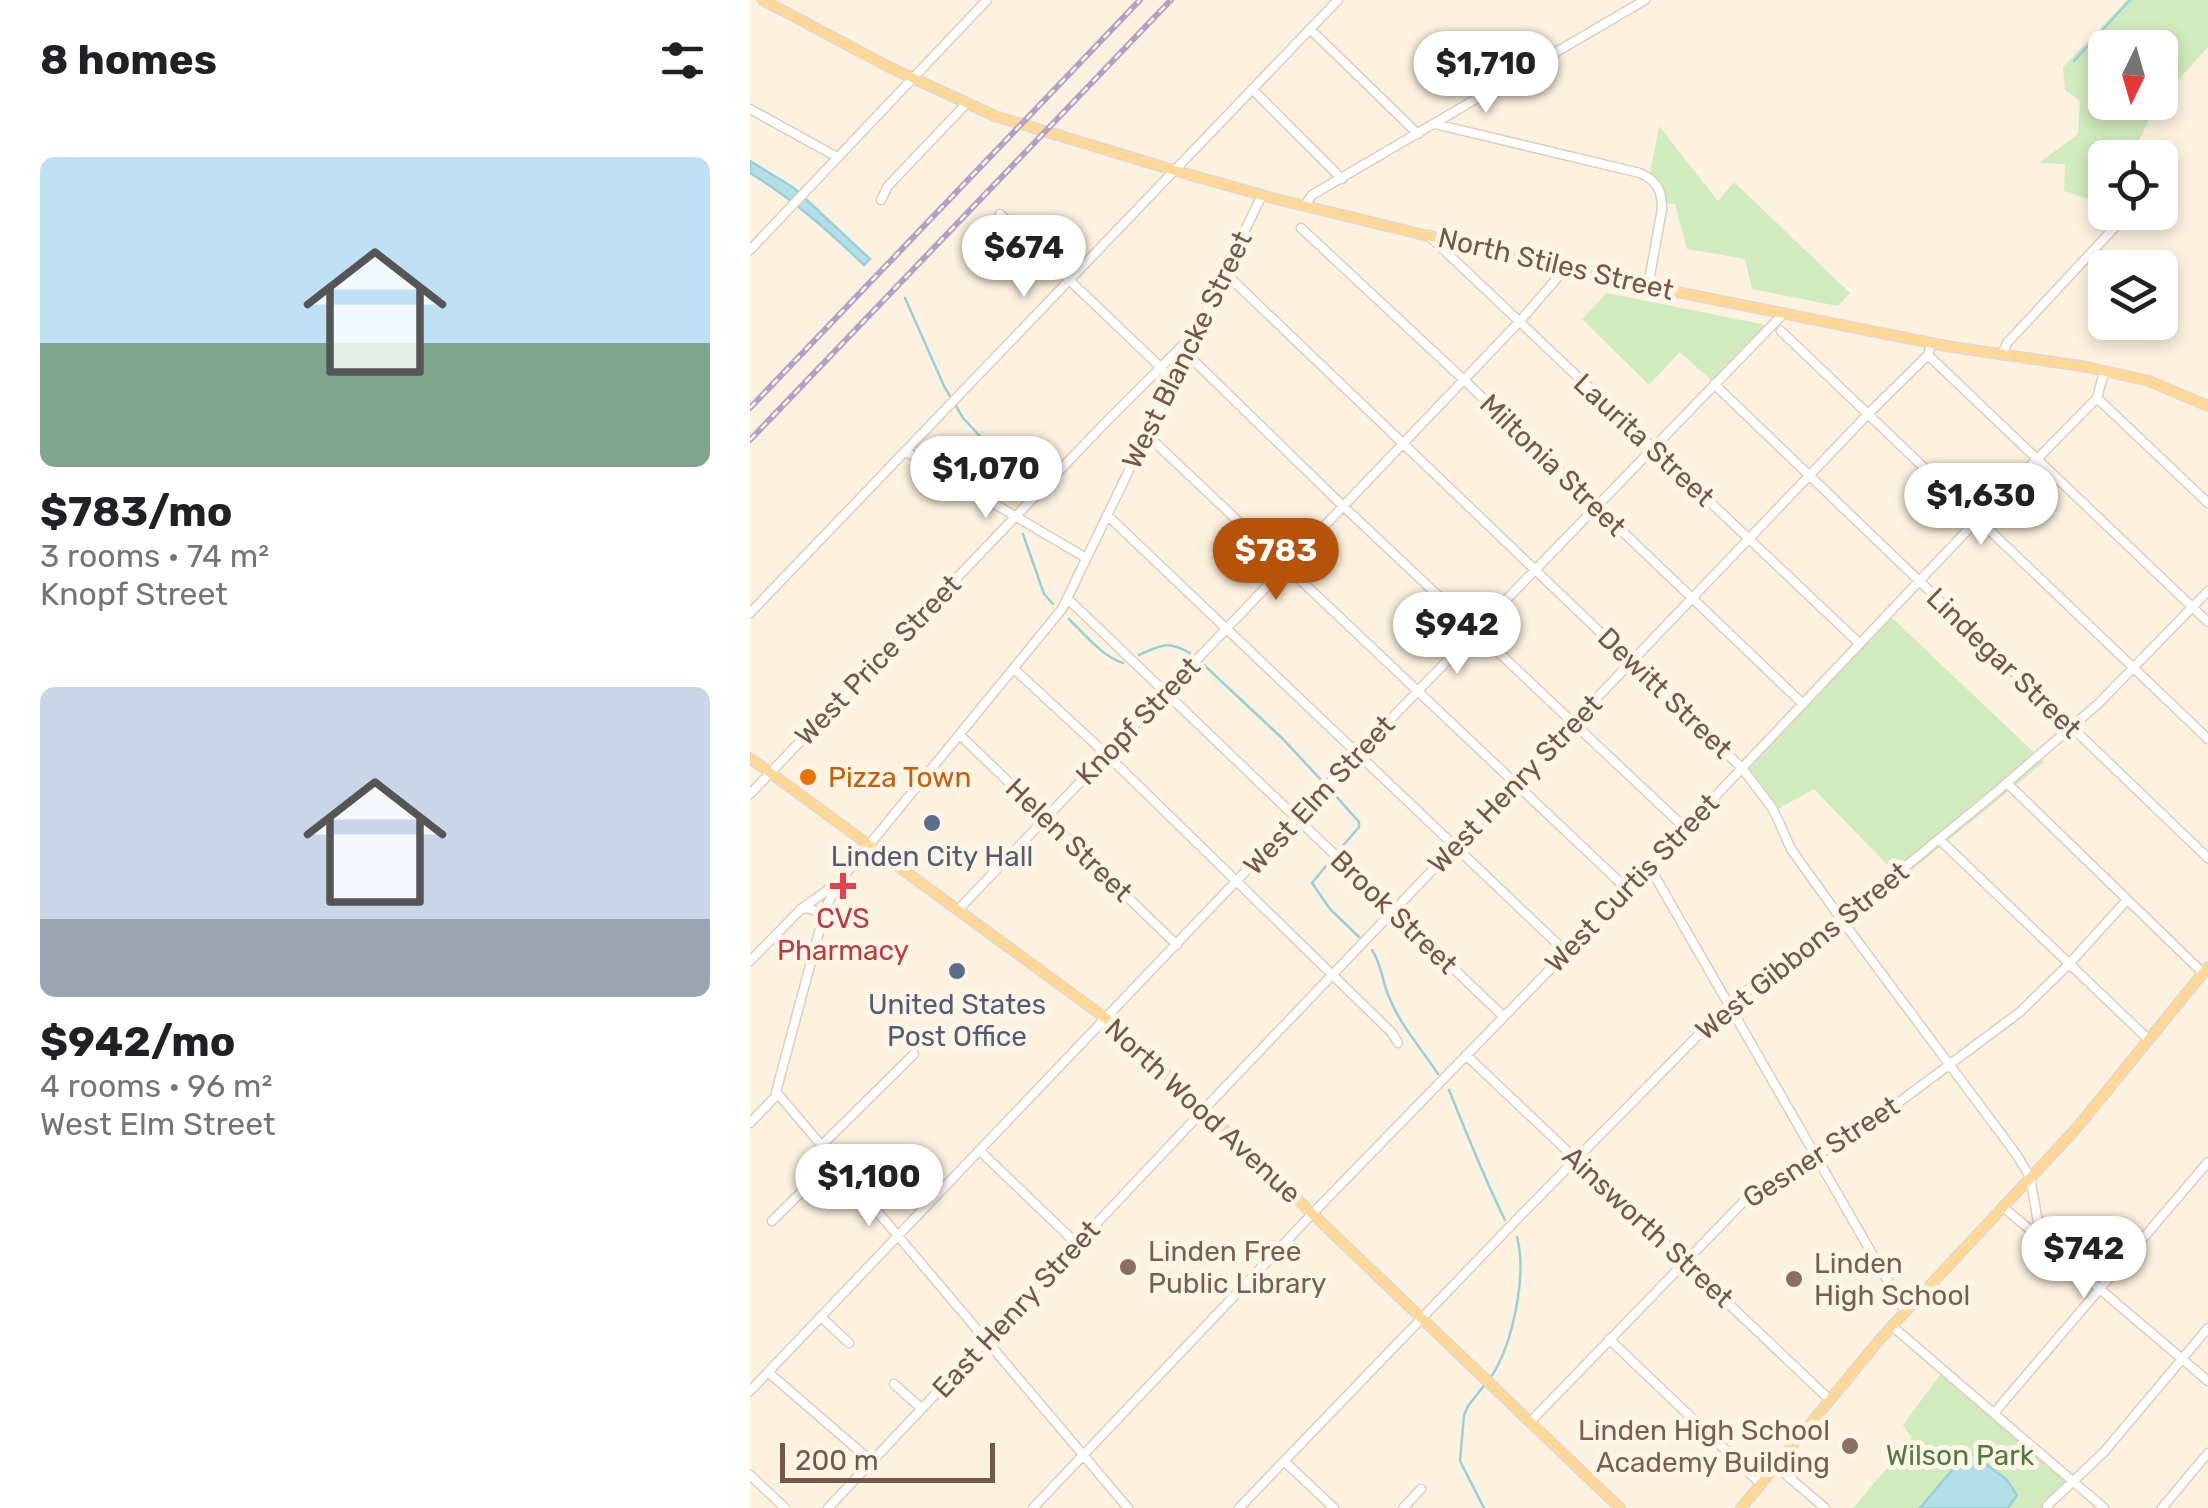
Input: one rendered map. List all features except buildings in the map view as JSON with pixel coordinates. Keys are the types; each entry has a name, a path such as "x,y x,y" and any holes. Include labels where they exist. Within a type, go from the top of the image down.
{"main road":[{"name":"North Stiles Street","path":"763,0 966,104 1173,170 1566,269 2162,385 2208,406"},
{"name":"North Wood Avenue","path":"750,758 1107,1019 1620,1508"},
{"path":"1741,1508 1892,1326 2075,1130 2206,970"}],"street":[{"path":"750,250 987,0"},
{"path":"750,613 879,470 905,451 950,405 1338,0"},
{"path":"1305,206 1312,195 1645,0"},
{"path":"1310,29 1418,134"},
{"path":"1252,89 1342,179"},
{"path":"881,200 888,186 966,104"},
{"path":"750,109 838,158"},
{"path":"1434,124 1652,178 1662,196 1662,208 1648,286"},
{"name":"West Blancke Street","path":"838,883 1050,626 1068,599 1262,195"},
{"path":"1000,214 1174,378"},
{"name":"Miltonia Street","path":"1301,228 1803,704"},
{"path":"2002,354 2007,342 2112,230"},
{"name":"Laurita Street","path":"1428,235 1860,644"},
{"name":"Knopf Street","path":"958,910 1566,269"},
{"name":"Dewitt Street","path":"1225,272 1742,768 1773,809 1792,849 1841,919 2030,1177"},
{"name":"West Elm Street","path":"750,1391 1784,313"},
{"path":"1781,331 2208,738"},
{"name":"West Price Street","path":"750,794 1196,333"},
{"path":"1932,343 1928,356 2208,622"},
{"path":"1186,353 1685,828"},
{"name":"West Henry Street","path":"1204,1110 1868,414 1928,356"},
{"name":"West Curtis Street","path":"1033,1508 2097,398 2104,372"},
{"name":"Lindegar Street","path":"1714,384 2208,858"},
{"path":"2097,398 2208,503"},
{"path":"1146,434 1627,889"},
{"path":"905,451 1086,558"},
{"path":"1107,516 1566,952"},
{"name":"West Gibbons Street","path":"1239,1508 1728,1005 1841,919 2007,783 2134,668 2208,591"},
{"name":"Brook Street","path":"1068,599 1504,1016"},
{"path":"1014,669 1106,754 1398,1043"},
{"name":"Helen Street","path":"960,735 1177,945"},
{"path":"2007,783 2127,900 2206,970"},
{"path":"1939,839 2149,1040"},
{"path":"1649,866 1906,1312"},
{"path":"750,961 800,909 838,883"},
{"path":"838,883 822,921 776,1092 1128,1508"},
{"name":"Gesner Street","path":"1530,1422 1751,1194 1878,1118 2020,1012 2127,900"},
{"path":"800,909 816,910 822,921"},
{"path":"823,1144 914,1054"},
{"name":"Ainsworth Street","path":"1466,1055 1830,1400"},
{"path":"750,1123 778,1094"},
{"name":"East Henry Street","path":"828,1508 1204,1110"},
{"path":"980,1151 1077,1244"},
{"path":"772,1222 835,1159"},
{"path":"1994,1413 2208,1162"},
{"path":"2030,1177 2041,1238"},
{"path":"2003,1207 2208,1381"},
{"path":"821,1317 849,1342"},
{"path":"1892,1326 2104,1508"},
{"path":"2047,1506 2104,1452 2208,1328"},
{"path":"1609,1340 1761,1484"},
{"path":"768,1372 872,1462"},
{"path":"894,1384 921,1408"},
{"path":"2162,1508 2208,1453"},
{"path":"1284,1461 1334,1508"},
{"path":"1776,1466 1825,1508"},
{"path":"750,1475 785,1508"},
{"path":"1402,1508 1421,1489"}],"green space":[{"path":"2127,0 2208,0 2208,47 2178,80 2178,30 2098,30"},
{"path":"2088,41 2088,120 2149,120 2139,140 2088,140 2088,199 2064,191 2065,164 2039,163 2078,134 2080,101 2065,90 2063,67"},
{"path":"1659,126 1718,201 1734,182 1850,293 1838,306 1752,289 1745,259 1687,249 1675,204 1658,203 1649,179"},
{"path":"1607,293 1766,325 1713,382 1680,352 1649,385 1582,319"},
{"path":"1888,614 2044,762 1901,879 1814,789 1771,813 1740,765"},
{"name":"Wilson Park","path":"1942,1372 2070,1480 2042,1508 1853,1508 1912,1438 1903,1425"}],"water":[{"path":"750,161 794,188 870,259 864,265 810,216 750,173"},
{"path":"1973,1454 2007,1480 2017,1495 2008,1508 1920,1508 1965,1455"}],"waterway":[{"path":"2074,61 2130,0"},
{"path":"905,298 944,386 963,418 993,450 994,482"},
{"path":"1023,534 1044,594 1053,604"},
{"path":"1069,619 1101,650 1123,663"},
{"path":"1139,655 1164,645 1190,653"},
{"path":"1204,665 1322,781"},
{"path":"1335,795 1359,822 1341,848"},
{"path":"1330,861 1312,883 1330,909 1359,937"},
{"path":"1372,950 1394,1007 1438,1074"},
{"path":"1449,1090 1505,1220"},
{"path":"1491,1377 1506,1347 1516,1309 1520,1270 1517,1237"},
{"path":"1484,1508 1460,1461 1464,1415 1486,1383"}],"railway":[{"path":"750,408 1140,0"},
{"path":"750,440 1171,0"}],"place":[{"name":"Pizza Town","path":"808,777"},
{"name":"Linden City Hall","path":"932,823"},
{"name":"CVS Pharmacy","path":"843,886"},
{"name":"United States Post Office","path":"957,971"},
{"name":"Linden Free Public Library","path":"1128,1267"},
{"name":"Linden High School","path":"1794,1279"},
{"name":"Linden High School Academy Building","path":"1850,1446"}]}
